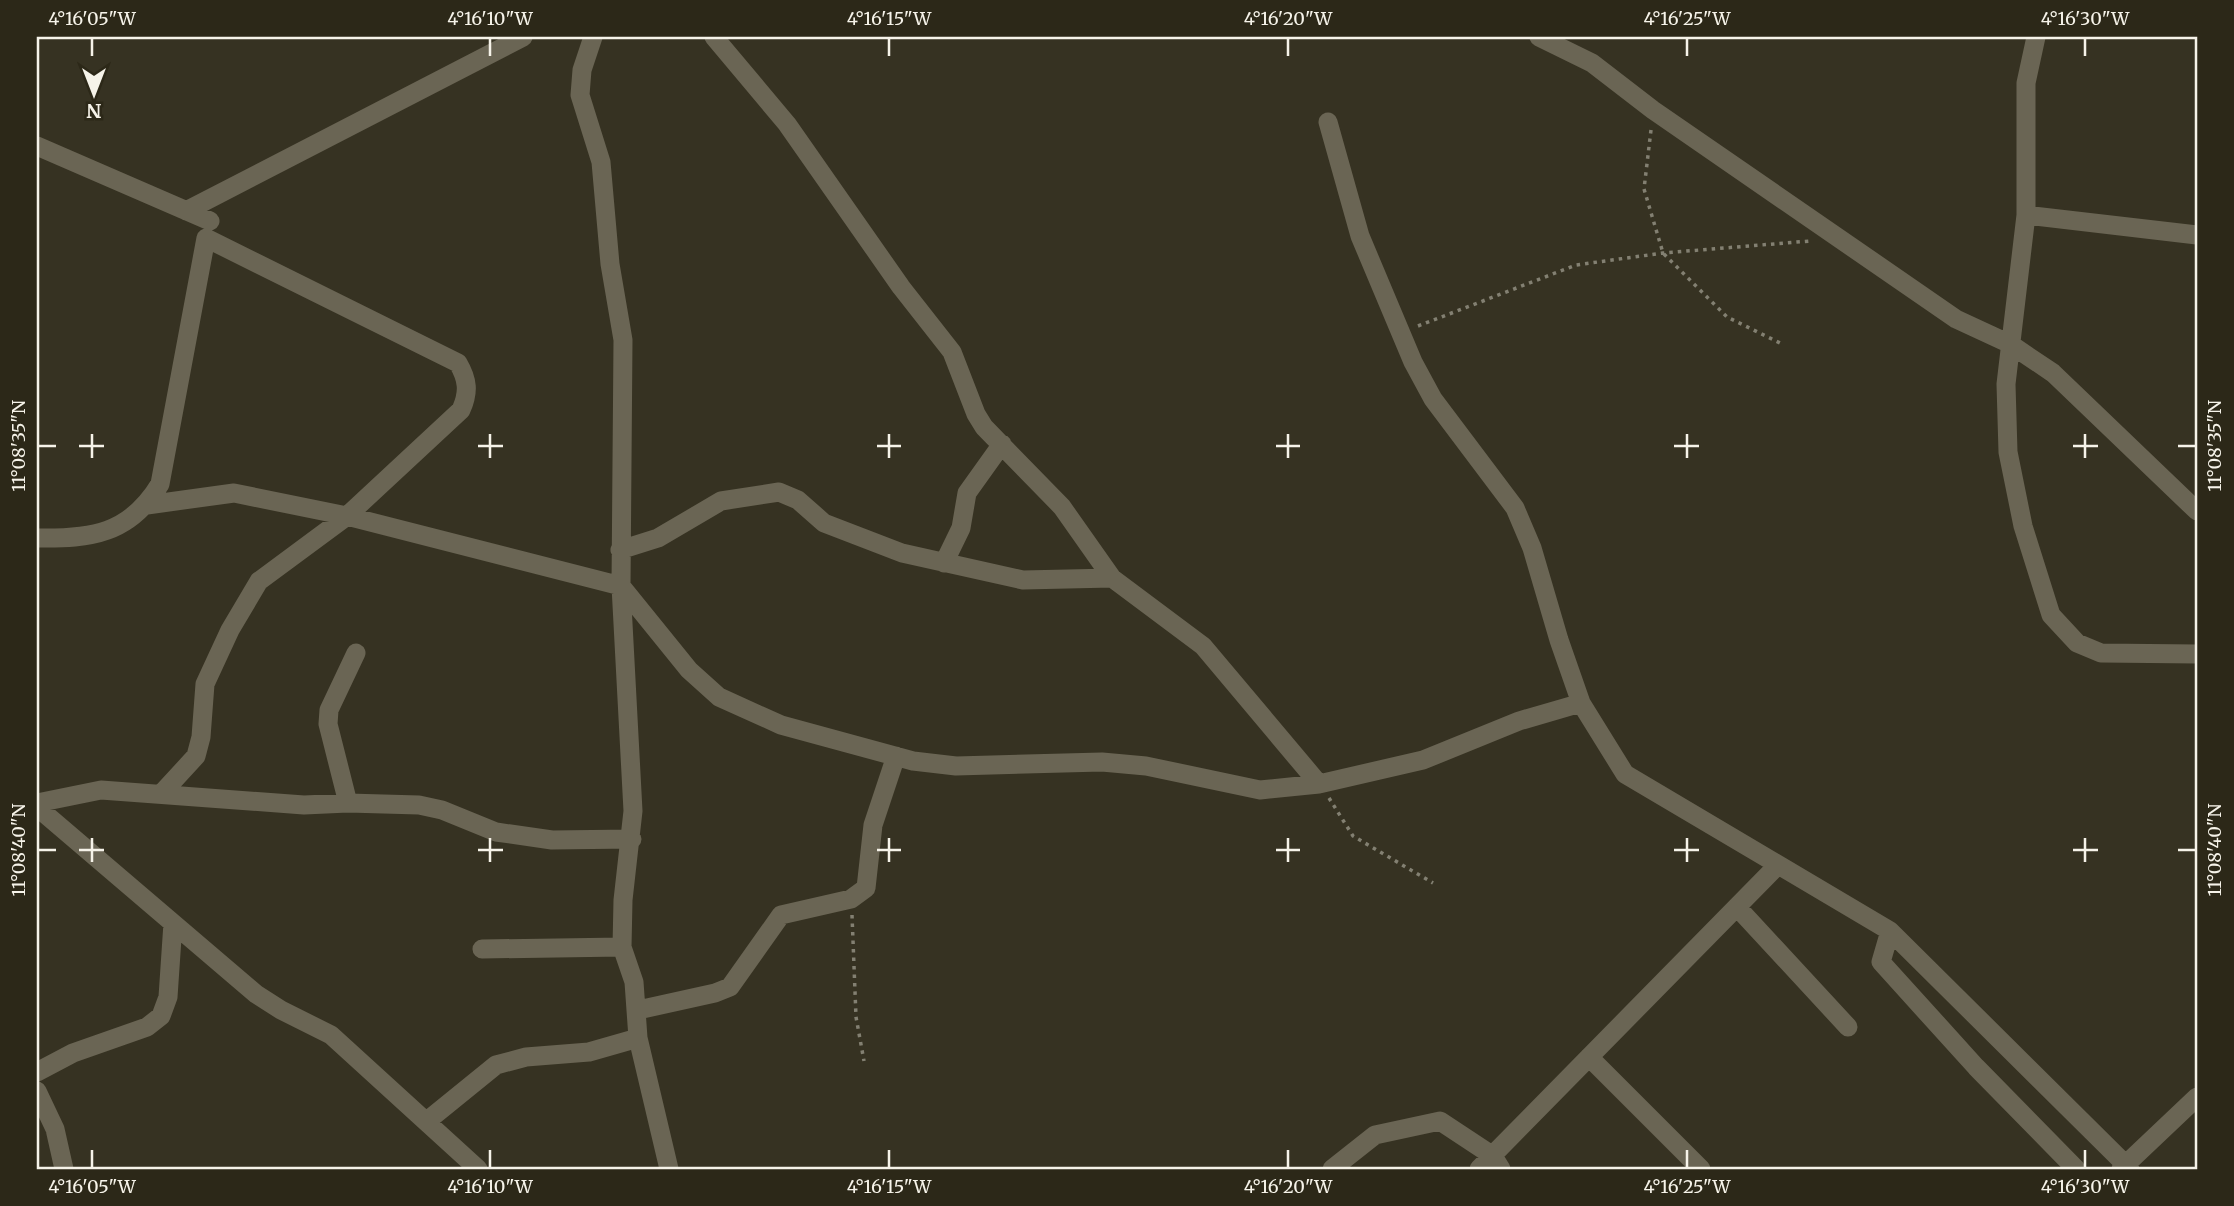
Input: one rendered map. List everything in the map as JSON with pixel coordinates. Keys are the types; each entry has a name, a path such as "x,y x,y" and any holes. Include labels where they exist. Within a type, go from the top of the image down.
{"street":[{"path":"186,211 523,37"},
{"path":"593,37 582,70 580,95 601,162 610,264 624,340 620,550 632,771 632,839 623,900 622,947 634,982 638,1038 669,1169"},
{"path":"714,37 787,124 901,288 952,352 976,415 1062,507 1112,578 1203,646 1319,784"},
{"path":"1539,37 1592,63 1653,110 1844,239 1956,319 2010,344 2053,373 2197,511"},
{"path":"2036,37 2026,83 2026,215 2006,384 2008,452 2023,526 2052,614 2077,643 2093,652 2197,654"},
{"path":"1328,122 1360,236 1401,332 1433,398 1516,508 1532,548 1581,703 1625,774 1890,931 2126,1168 2197,1097"},
{"path":"37,146 210,221"},
{"path":"2026,215 2197,235"},
{"path":"37,538 73,539 106,533 147,505 160,484 206,238 458,363 466,377 467,396 461,410 347,516 260,581 230,630 205,684 201,737 196,756 162,793"},
{"path":"944,563 961,528 967,493 1002,444"},
{"path":"620,550 658,538 720,501 779,492 798,500 824,523 902,554 1023,580 1112,578"},
{"path":"147,505 234,493 347,516 621,586 689,670 719,697 780,725 896,755 956,766 1101,762 1135,765 1260,790 1319,784 1423,760 1519,722 1581,703"},
{"path":"348,803 328,723 329,710 356,653"},
{"path":"638,1010 723,990 736,980 781,915 851,899 862,892 868,882 873,825 896,755"},
{"path":"37,805 101,790 304,805 419,805 442,810 496,832 552,840 632,839"},
{"path":"37,805 256,994 331,1035 478,1169"},
{"path":"1332,1169 1375,1135 1440,1121 1491,1165 1589,1057 1778,864"},
{"path":"1737,907 1848,1027"},
{"path":"37,1072 74,1053 147,1027 161,1016 168,997 173,923"},
{"path":"1890,931 1881,962 1976,1068 2076,1169"},
{"path":"482,948 622,947"},
{"path":"427,1121 496,1065 526,1057 589,1052 638,1038"},
{"path":"1589,1057 1701,1169"},
{"path":"37,1091 55,1129 64,1169"}],"path":[{"path":"1653,110 1644,190 1663,253 1727,317 1782,344"},
{"path":"1401,332 1576,265 1663,253 1844,239"},
{"path":"1319,784 1353,836 1433,883"},
{"path":"851,899 856,1017 864,1061"}]}
